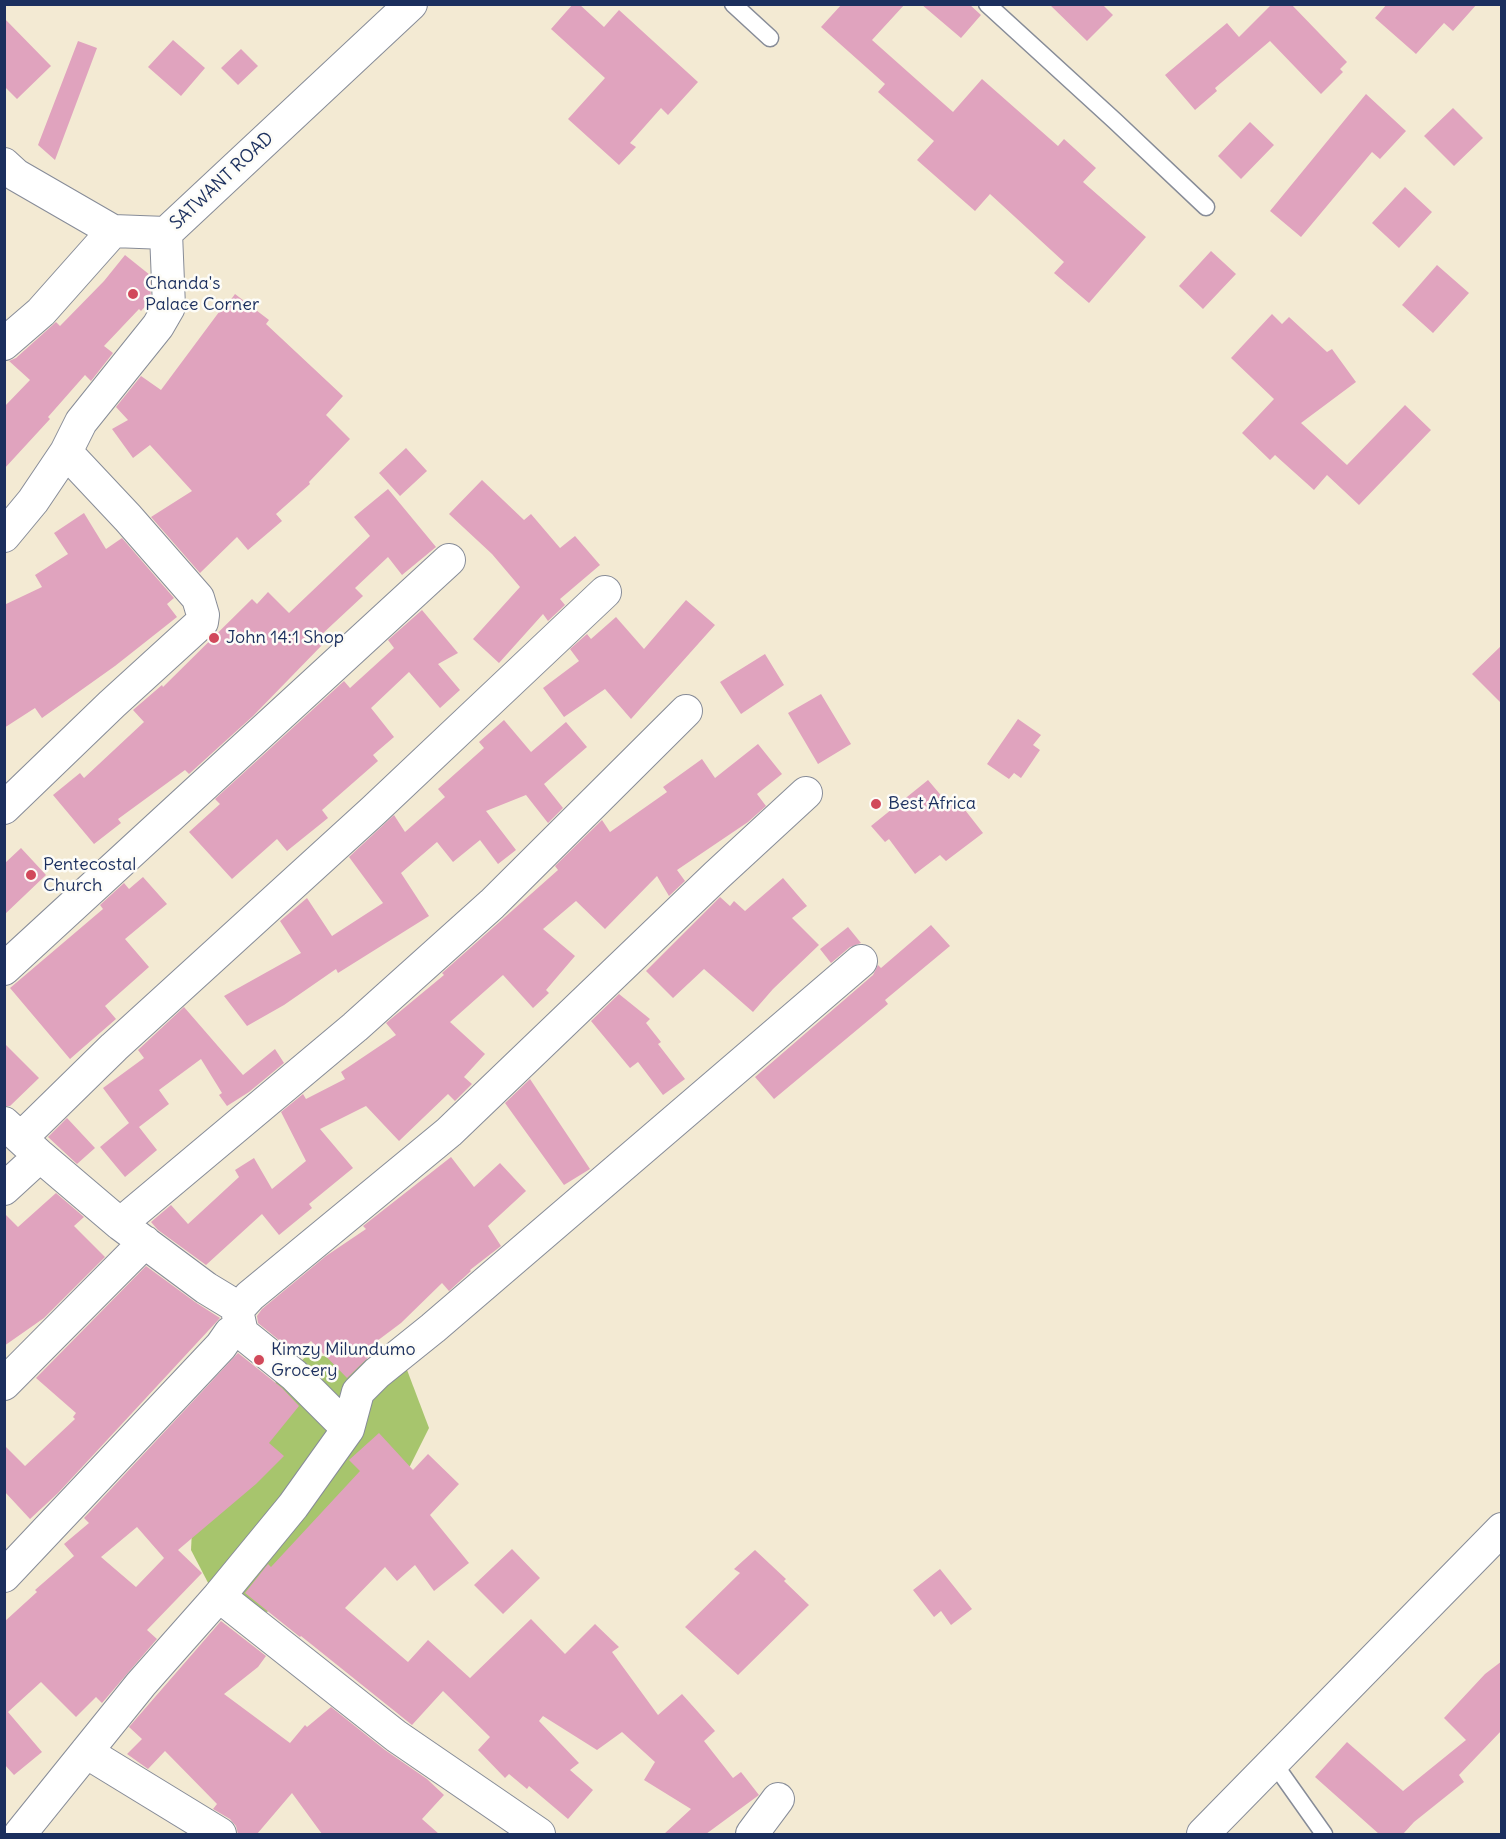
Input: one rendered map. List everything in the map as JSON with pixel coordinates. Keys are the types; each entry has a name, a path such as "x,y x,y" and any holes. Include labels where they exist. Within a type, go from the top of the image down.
{"street":[{"name":"SATWANT ROAD","path":"8,173 112,231 166,233 411,4"},
{"path":"4,344 41,312 112,231"},
{"path":"4,536 33,501 66,452 81,422 158,326 169,307 166,233"},
{"path":"4,808 112,704 202,622 203,615 198,598 66,452"},
{"path":"4,969 449,560"},
{"path":"4,1189 22,1139 114,1047 373,811 605,592"},
{"path":"120,1224 355,1027 492,904 686,711"},
{"path":"4,1575 221,1346 241,1321 250,1296 449,1132 717,875 806,793"},
{"path":"20,1834 141,1684 294,1506 348,1429 358,1392 377,1373 433,1328 861,961"},
{"path":"22,1139 120,1224 206,1288 348,1429"},
{"path":"4,1384 145,1242"},
{"path":"1203,1834 1502,1529"},
{"path":"219,1596 396,1736 539,1834"},
{"path":"86,1752 220,1834"},
{"path":"752,1834 778,1799"}],"lane":[{"path":"733,4 770,39"},
{"path":"987,4 1206,207"},
{"path":"1274,1762 1324,1834"}],"green space":[{"path":"308,1355 404,1362 429,1428 384,1518 267,1612 218,1602 191,1550 196,1450"}],"building":[{"path":"573,4 579,4 604,27 619,10 698,82 668,115 661,108 630,143 636,147 619,165 568,119 605,78 551,29"},
{"path":"842,4 905,4 872,40 953,112 982,79 1058,146 1064,139 1096,168 1083,182 1146,237 1089,303 1054,273 1064,262 990,194 975,211 917,160 934,141 878,92 885,84 821,27"},
{"path":"921,4 969,4 981,15 961,38"},
{"path":"1049,4 1102,4 1113,15 1087,41"},
{"path":"1272,4 1291,4 1347,62 1340,69 1343,72 1321,94 1270,41 1215,88 1217,91 1195,110 1165,75 1227,23 1239,37"},
{"path":"1387,4 1477,4 1453,31 1444,23 1416,54 1375,18"},
{"path":"4,18 51,66 17,99 4,86"},
{"path":"173,40 205,68 181,96 148,67"},
{"path":"78,41 97,48 55,160 38,145"},
{"path":"241,49 258,66 238,85 221,68"},
{"path":"1366,94 1406,131 1380,159 1372,152 1301,237 1270,211"},
{"path":"1453,108 1483,138 1454,166 1424,136"},
{"path":"1250,122 1274,145 1241,179 1218,156"},
{"path":"1405,187 1432,212 1399,248 1372,223"},
{"path":"1211,251 1236,274 1203,309 1179,286"},
{"path":"125,255 150,275 151,300 141,311 139,309 104,346 113,353 91,381 85,375 48,417 50,419 4,469 4,407 30,380 9,361 16,358 56,322 60,326 104,281"},
{"path":"1437,265 1469,293 1433,333 1402,305"},
{"path":"235,294 269,320 266,324 343,396 326,415 350,439 309,482 310,484 276,514 282,521 248,550 237,537 200,573 151,517 192,491 150,445 133,458 112,429 128,420 116,407 141,376 161,390"},
{"path":"1272,314 1282,324 1289,317 1327,352 1332,349 1356,382 1301,423 1347,465 1405,405 1431,430 1359,505 1327,475 1314,490 1275,455 1270,460 1242,433 1274,399 1231,358"},
{"path":"406,448 427,471 400,496 379,473"},
{"path":"482,480 524,520 531,514 560,548 575,536 600,565 560,599 565,605 548,621 543,614 499,663 473,639 520,587 492,554 449,514"},
{"path":"388,489 436,547 402,575 388,557 355,588 363,596 320,636 325,642 253,716 189,774 185,770 118,819 121,823 94,844 53,795 80,773 84,778 144,722 133,710 162,685 163,687 252,599 257,604 268,592 289,613 370,536 354,517"},
{"path":"84,513 106,549 122,538 174,598 167,604 177,617 115,666 42,718 35,708 4,728 4,605 42,587 35,575 68,554 54,533"},
{"path":"686,600 715,625 631,719 605,689 564,717 543,688 579,661 570,649 587,634 591,639 616,617 644,649"},
{"path":"422,610 458,653 438,664 460,690 440,708 409,672 371,708 394,737 373,755 378,761 322,810 328,818 287,851 277,839 232,879 189,832 220,804 215,799 344,681 350,688 394,648 388,640"},
{"path":"1502,645 1502,704 1472,674"},
{"path":"765,654 784,685 741,714 720,682"},
{"path":"821,694 851,744 818,764 788,713"},
{"path":"1018,719 1041,735 1033,745 1040,750 1021,778 1014,773 1009,779 987,764"},
{"path":"504,720 531,752 566,722 587,747 544,784 563,808 548,823 526,795 486,811 516,850 498,864 480,840 453,862 437,842 401,873 429,916 338,973 336,969 284,1005 247,1026 224,996 301,953 280,921 307,898 332,936 383,903 349,857 394,815 405,832 445,797 438,789 484,748 479,742"},
{"path":"758,744 782,774 757,794 766,806 748,822 677,870 685,881 669,896 657,876 605,929 576,901 543,929 575,956 546,990 549,993 533,1008 503,975 450,1022 485,1054 464,1077 472,1084 455,1101 448,1094 399,1141 366,1106 320,1129 353,1168 309,1204 312,1208 279,1235 262,1214 206,1265 158,1230 151,1222 171,1205 188,1224 239,1177 235,1170 254,1158 272,1189 306,1161 281,1112 303,1094 306,1099 345,1079 341,1072 396,1035 386,1023 444,975 442,973 558,870 555,866 602,820 610,832 667,792 663,787 702,759 715,778"},
{"path":"928,780 950,806 958,801 983,833 946,861 940,855 915,874 889,839 885,842 871,826"},
{"path":"21,848 46,875 4,915 4,864"},
{"path":"143,877 167,904 125,939 149,967 105,1006 116,1019 70,1059 10,988 103,909 100,905 124,883 129,889"},
{"path":"783,878 807,906 792,918 819,945 773,989 753,1012 704,969 673,998 646,971 720,897 730,906 734,901 745,911"},
{"path":"931,925 950,946 885,1000 888,1004 774,1099 755,1077 873,975 878,965 881,968"},
{"path":"848,927 861,943 850,947 831,963 820,949"},
{"path":"619,994 650,1019 646,1023 661,1042 658,1044 685,1079 663,1095 638,1062 630,1068 591,1021"},
{"path":"184,1007 243,1075 275,1049 284,1063 249,1092 227,1106 219,1095 222,1093 201,1059 159,1090 169,1104 139,1127 157,1150 125,1177 100,1147 129,1123 103,1088 144,1058 138,1050"},
{"path":"4,1043 39,1078 10,1106 4,1106"},
{"path":"530,1079 590,1169 564,1185 505,1103"},
{"path":"67,1118 95,1148 77,1164 48,1137"},
{"path":"451,1157 474,1187 500,1163 526,1191 488,1226 501,1246 470,1270 449,1291 442,1283 401,1323 373,1344 378,1348 347,1378 311,1341 296,1354 258,1323 257,1316 262,1309 326,1256 366,1229 363,1226"},
{"path":"56,1193 84,1217 74,1226 105,1257 44,1318 4,1346 4,1213 18,1227"},
{"path":"146,1266 220,1318 58,1493 30,1519 4,1491 4,1445 25,1466 75,1419 73,1417 76,1413 36,1378"},
{"path":"238,1353 282,1388 299,1406 269,1443 284,1456 256,1484 178,1550 202,1573 147,1630 157,1639 102,1703 96,1697 76,1717 41,1682 8,1712 42,1752 14,1775 4,1764 4,1622 37,1592 35,1590 74,1556 64,1544 89,1523 84,1518","holes":["137,1527 164,1558 136,1587 101,1557"]},
{"path":"379,1433 413,1470 428,1454 459,1484 430,1515 469,1563 434,1591 415,1565 397,1581 385,1567 345,1608 408,1662 428,1640 470,1678 531,1619 565,1654 595,1624 619,1647 612,1652 658,1715 682,1694 715,1731 704,1741 733,1778 741,1772 759,1795 706,1834 664,1834 691,1809 644,1780 655,1762 622,1732 597,1750 543,1716 539,1721 579,1763 570,1770 593,1790 568,1819 529,1786 527,1789 509,1774 505,1778 478,1750 490,1737 443,1691 412,1725 245,1593 268,1564 271,1567 360,1471 349,1460"},
{"path":"512,1549 540,1578 503,1614 474,1585"},
{"path":"755,1550 786,1579 784,1581 809,1605 738,1675 685,1627 740,1573 734,1569"},
{"path":"940,1569 972,1609 951,1625 941,1611 934,1617 913,1590"},
{"path":"221,1621 266,1656 258,1667 224,1694 290,1743 305,1725 307,1727 331,1707 385,1750 427,1779 444,1795 422,1819 439,1834 322,1834 292,1793 257,1834 238,1834 236,1826 230,1819 213,1809 217,1804 165,1751 148,1769 127,1754 142,1739 129,1727"},
{"path":"1502,1661 1502,1730 1459,1775 1464,1782 1414,1822 1403,1834 1379,1834 1315,1777 1347,1742 1403,1791 1466,1740 1444,1718 1485,1674"}],"place":[{"name":"Chanda's Palace Corner","path":"133,294"},
{"name":"John 14:1 Shop","path":"214,638"},
{"name":"Best Africa","path":"876,804"},
{"name":"Pentecostal Church","path":"31,875"},
{"name":"Kimzy Milundumo Grocery","path":"259,1360"}]}
